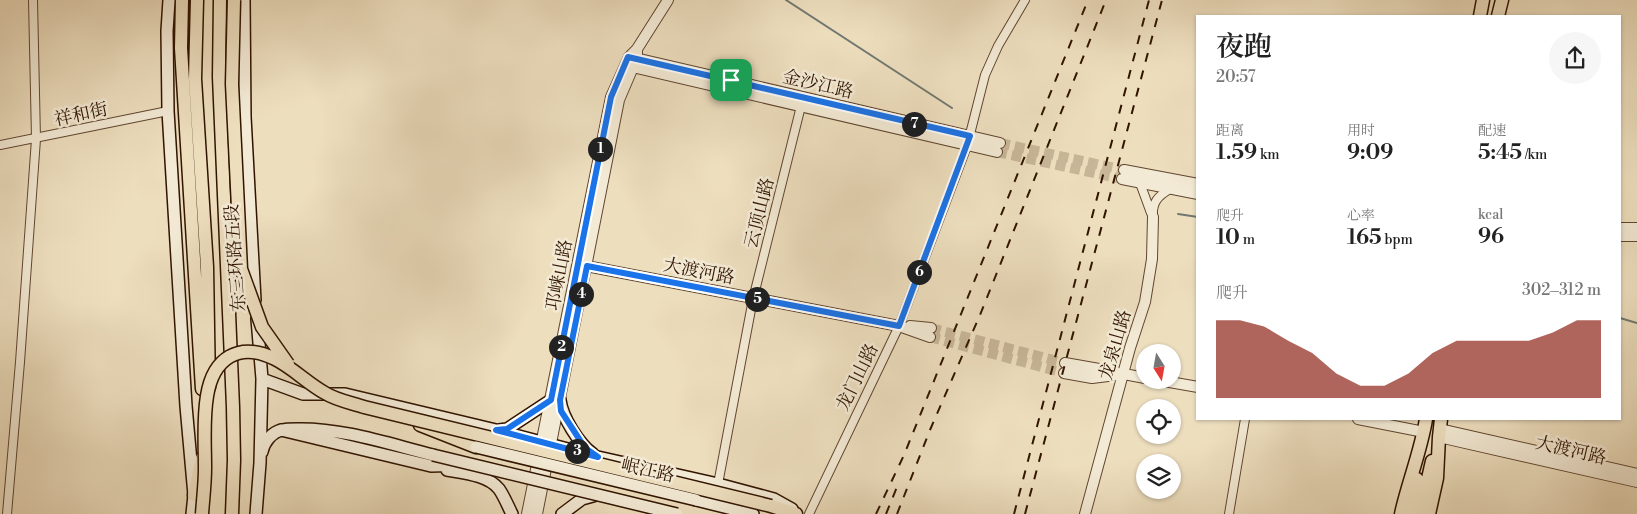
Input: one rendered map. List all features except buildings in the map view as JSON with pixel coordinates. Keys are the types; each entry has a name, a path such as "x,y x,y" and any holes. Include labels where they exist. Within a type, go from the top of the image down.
{"main road":[{"path":"169,0 167,31 168,112 186,406 194,495"},
{"path":"182,0 182,48 198,304 200,371 207,423 192,514"},
{"name":"东三环路五段","path":"197,0 195,79 207,267 207,423 211,464 207,514"},
{"name":"东三环路五段","path":"220,0 219,77 233,407 232,514"},
{"path":"234,0 232,84 241,269 262,327 292,370"},
{"name":"东三环路五段","path":"244,0 245,123 262,379 260,463 256,514"},
{"path":"1475,0 1475,15"},
{"path":"1480,15 1483,0"},
{"path":"1492,15 1493,0"},
{"path":"1498,15 1502,0"},
{"path":"202,514 207,394 213,375 225,358 238,352 253,351 275,359 327,395 398,416 771,506 796,514"},
{"path":"262,379 303,394 345,394 496,430 598,457 718,484 774,499 801,514"},
{"path":"496,430 507,429 556,400 585,448 598,457"},
{"path":"398,416 476,447"},
{"path":"1410,514 1426,420"},
{"path":"1420,514 1440,428"},
{"path":"1429,514 1437,478 1440,428"},
{"path":"260,463 263,448 271,435 281,430 318,429 342,433 432,460 677,514"},
{"path":"1401,514 1424,432"},
{"name":"岷江路","path":"476,447 753,514"},
{"path":"432,460 462,465 667,514"},
{"path":"432,460 490,482 499,489 512,514"},
{"path":"562,514 582,499 593,496"}],"street":[{"path":"7,514 36,139 33,0"},
{"name":"邛崃山路","path":"527,514 538,483 582,265 619,100 632,59 668,0"},
{"name":"龙门山路","path":"808,514 899,326 968,141 985,75 998,46 1025,0"},
{"name":"金沙江路","path":"632,59 802,102 998,147"},
{"name":"云顶山路","path":"718,484 753,299 802,102"},
{"name":"祥和街","path":"0,145 168,112"},
{"path":"1196,184 1123,174 1140,183 1196,194"},
{"path":"1140,183 1153,217"},
{"name":"龙泉山路","path":"1085,514 1144,302 1152,259 1153,205 1157,198 1170,189"},
{"path":"1621,228 1637,228"},
{"path":"1621,236 1637,236"},
{"name":"大渡河路","path":"582,265 930,332"},
{"path":"1065,368 1092,378 1124,374 1136,376"},
{"path":"1181,384 1196,387"},
{"path":"1229,514 1245,420"},
{"path":"1363,420 1424,432"},
{"name":"大渡河路","path":"1440,428 1637,474"},
{"name":"大渡河路","path":"1440,428 1637,482"},
{"name":"邛崃山路","path":"537,514 538,483"}],"waterway":[{"path":"786,0 952,108"},
{"path":"1178,214 1196,217"},
{"path":"1621,318 1637,323"}],"tunnel":[{"path":"1000,143 1124,170"},
{"path":"997,152 1122,179"},
{"path":"931,328 1065,363"},
{"path":"930,337 1064,373"}],"railway":[{"path":"876,514 904,455 1088,0"},
{"path":"897,514 930,430 980,315 1106,0"},
{"path":"1014,514 1149,0"},
{"path":"1025,514 1162,0"},
{"path":"886,514 897,487"}],"route":[{"path":"628,57 731,80 970,136 899,326 587,266 560,400 561,411 585,448 598,457 496,430 507,429 551,400 611,97 628,57"}]}
